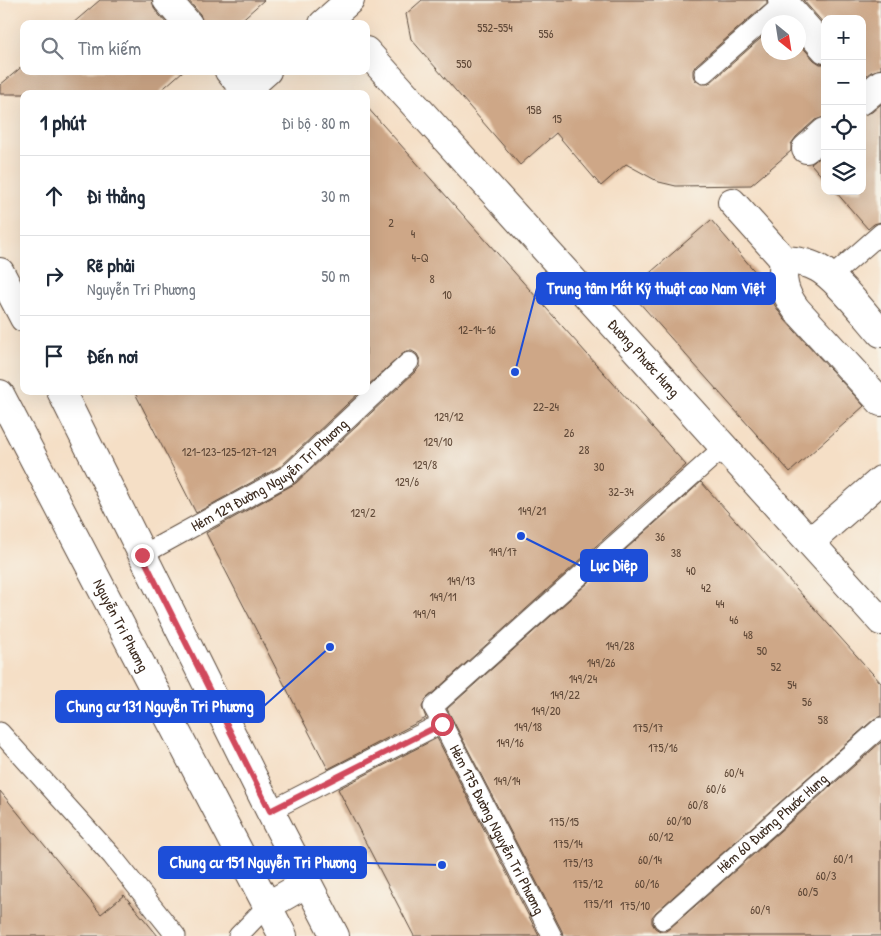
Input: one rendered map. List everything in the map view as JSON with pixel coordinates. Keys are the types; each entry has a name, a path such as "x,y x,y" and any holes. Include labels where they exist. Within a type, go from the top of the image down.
{"street":[{"path":"167,0 184,20"},
{"path":"783,1 821,44"},
{"name":"Đường Phước Hưng","path":"370,55 881,621"},
{"path":"238,85 259,75"},
{"path":"732,202 784,260 807,263 820,269 881,333"},
{"path":"784,260 783,279 788,298 881,402"},
{"path":"9,286 20,309"},
{"name":"Nguyễn Tri Phương","path":"0,394 283,936"},
{"path":"63,395 270,811 335,936"},
{"path":"810,542 881,480"},
{"path":"267,906 307,883"}],"lane":[{"path":"704,73 783,1"},
{"path":"830,278 881,233"},
{"name":"Hẻm 129 Đường Nguyễn Tri Phương","path":"142,555 288,476 409,362"},
{"name":"Hẻm 175 Đường Nguyễn Tri Phương","path":"552,936 433,707 724,447"},
{"path":"270,811 442,724"},
{"name":"Hẻm 60 Đường Phước Hưng","path":"664,920 881,726"},
{"path":"0,732 112,856 176,936"},
{"path":"238,936 267,906"}],"building":[{"path":"100,0 152,0 155,10 164,20 77,20"},
{"path":"188,0 264,0 242,20 202,20 200,14"},
{"path":"422,0 767,0 767,3 696,65 693,70 693,76 701,84 711,82 761,38 761,60 806,60 806,51 814,60 821,64 821,118 815,120 796,137 791,144 791,151 751,185 676,186 659,182 626,164 601,186 556,133 520,165 411,39 406,14"},
{"path":"803,0 881,0 881,69 866,76 866,15 821,15 821,20"},
{"path":"20,68 20,75 178,75 162,90 20,90 20,94 0,94 0,85"},
{"path":"881,104 881,222 874,224 868,229 838,195 866,195 866,114 872,112"},
{"path":"370,110 686,465 426,699 422,707 426,718 328,769 206,533 296,483 417,370 420,366 420,360 417,354 412,351 406,351 370,383"},
{"path":"821,156 821,175 811,164"},
{"path":"711,220 769,288 774,304 784,319 864,406 790,472 629,291"},
{"path":"136,395 357,395 281,466 196,513"},
{"path":"701,482 881,683 881,716 874,719 656,912 652,917 652,923 660,931 666,931 670,928 881,742 881,936 563,936 447,709"},
{"path":"437,738 539,936 414,936 338,789"},
{"path":"0,791 101,914 124,895 158,936 0,936"}],"place":[{"name":"Trung tâm Mắt Kỹ thuật cao Nam Việt","path":"515,372"},
{"name":"Lục Diệp","path":"521,536"},
{"name":"Chung cư 131 Nguyễn Tri Phương","path":"330,647"},
{"name":"Chung cư 151 Nguyễn Tri Phương","path":"442,865"}],"route":[{"path":"142,555 270,811 442,724"}]}
